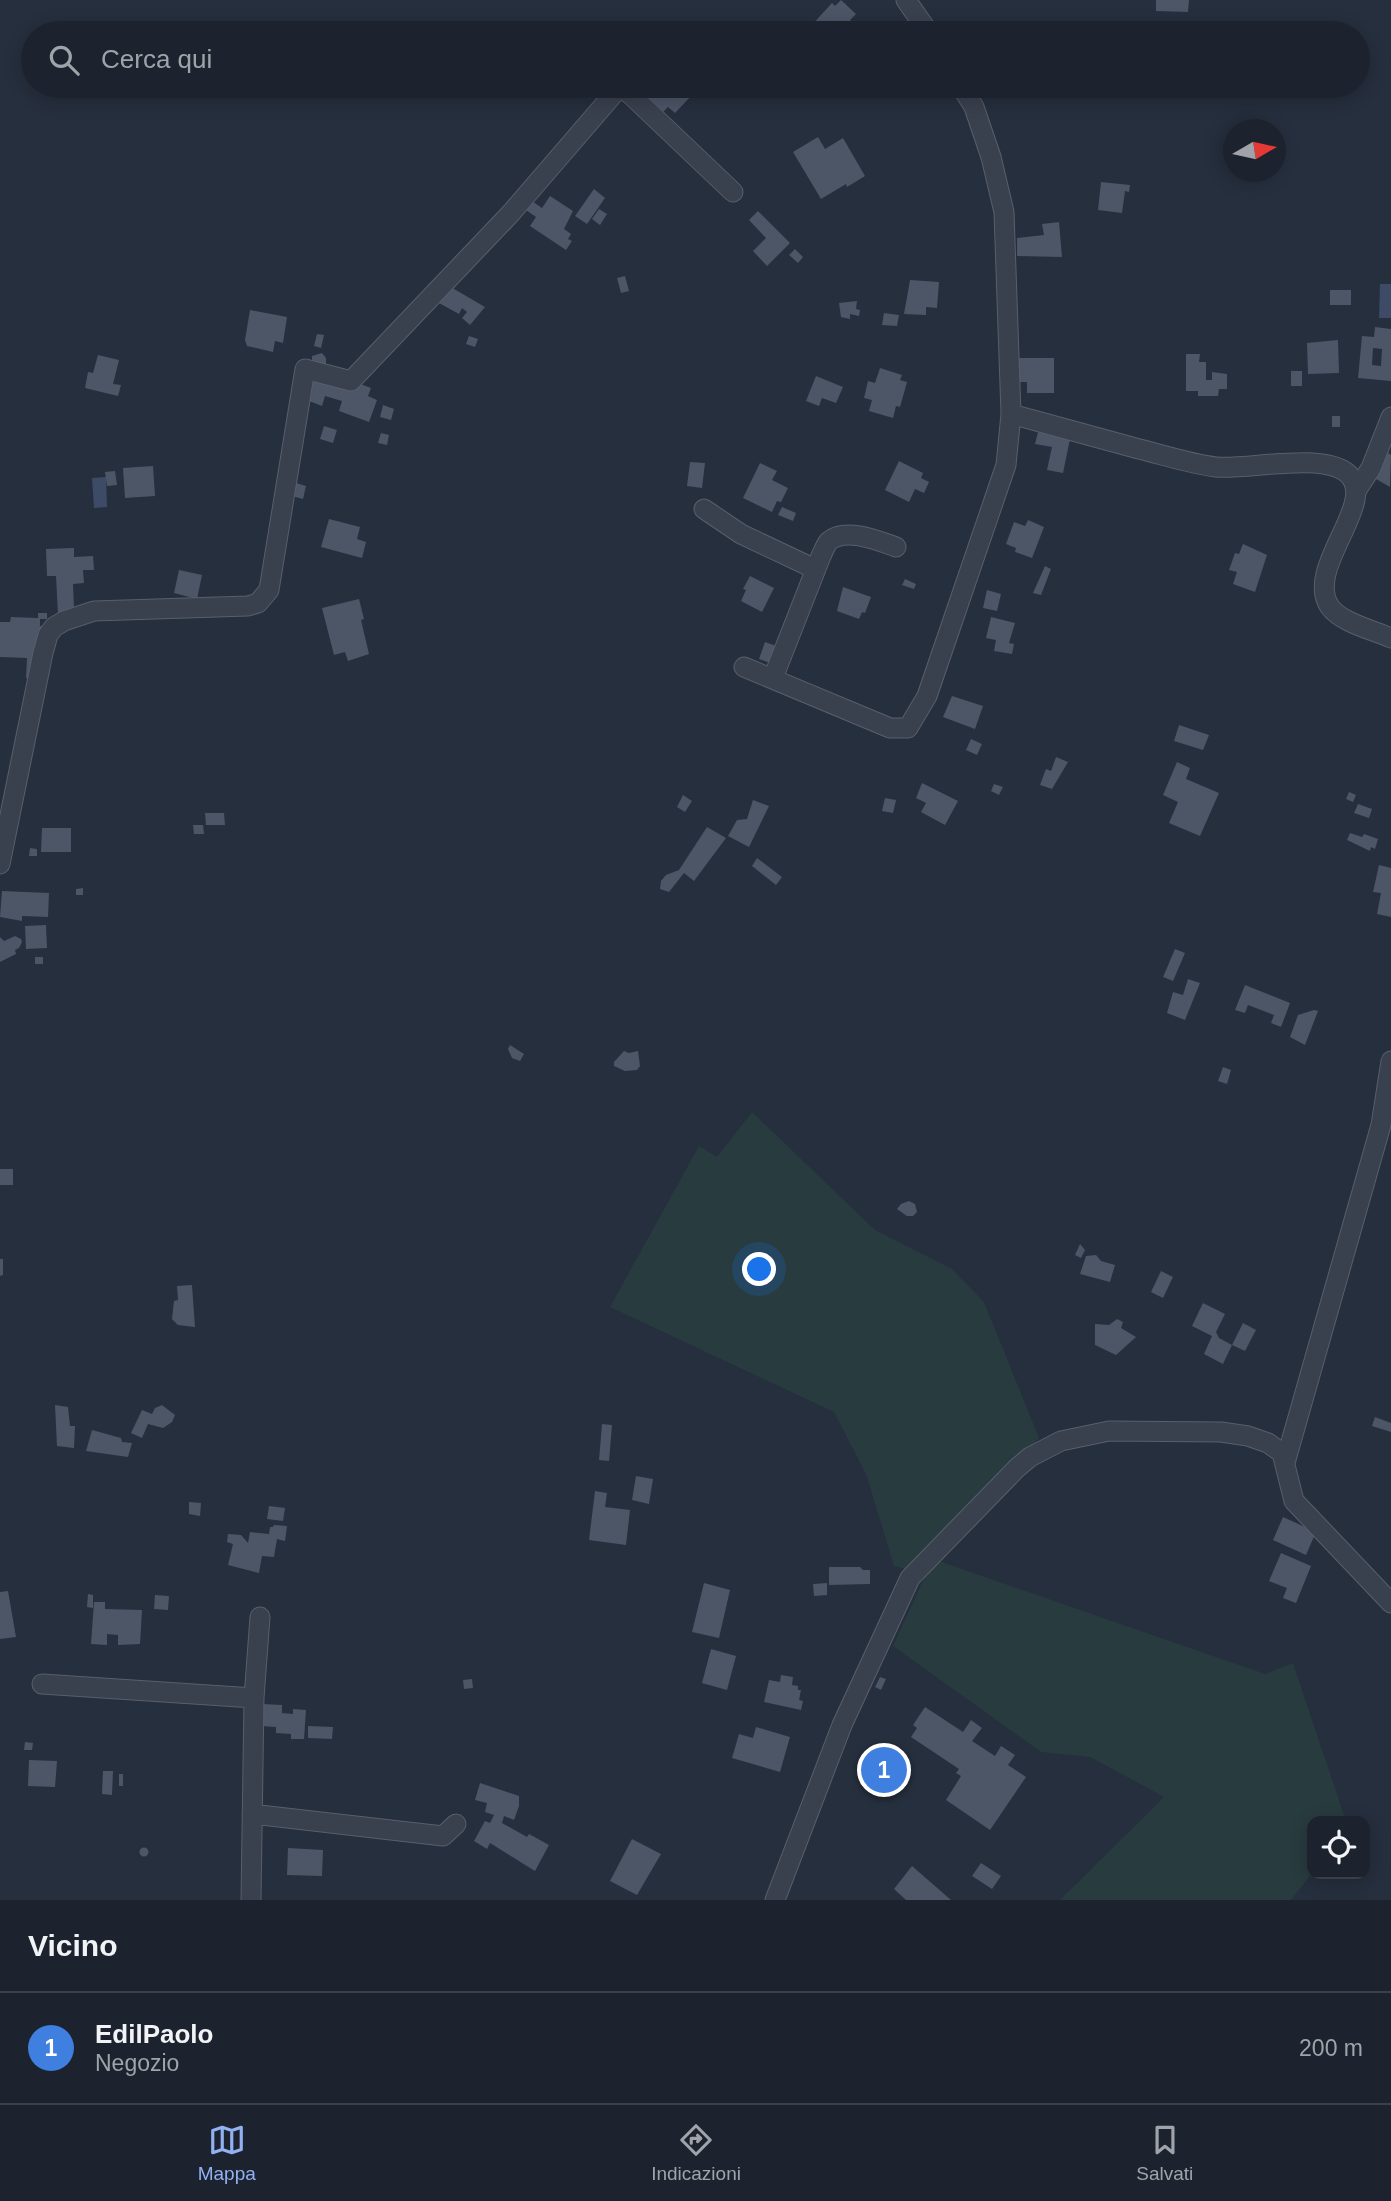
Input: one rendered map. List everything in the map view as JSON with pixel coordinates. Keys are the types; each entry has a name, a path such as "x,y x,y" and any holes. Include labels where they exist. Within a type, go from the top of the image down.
{"street":[{"path":"906,0 921,21"},
{"path":"0,864 43,653 48,635 54,627 94,611 248,606 258,603 269,590 306,369 351,381 510,213 610,98"},
{"path":"634,98 733,192"},
{"path":"744,667 890,728 908,728 927,696 1006,465 1011,414 1004,212 992,157 968,98"},
{"path":"1011,414 1218,467 1282,462 1337,467 1347,472 1354,481 1356,491"},
{"path":"1391,417 1371,468 1356,491 1350,515 1326,571 1325,592 1331,608 1341,616 1391,638"},
{"path":"704,509 741,534 816,569"},
{"path":"774,678 829,541 844,535 871,538 896,547"},
{"path":"1285,1463 1378,1135 1391,1060"},
{"path":"775,1900 842,1725 910,1578 1017,1468 1030,1457 1061,1441 1109,1431 1221,1432 1248,1436 1268,1443 1282,1453 1289,1491 1294,1501 1391,1603"},
{"path":"251,1900 254,1698 260,1617"},
{"path":"42,1684 254,1698"},
{"path":"252,1814 443,1836 456,1824"}],"green space":[{"path":"752,1112 875,1230 952,1269 984,1302 1039,1438 909,1570 894,1566 866,1474 834,1412 610,1307 699,1146 717,1157"},
{"path":"933,1559 1265,1674 1293,1663 1344,1816 1307,1816 1307,1879 1291,1900 1060,1900 1164,1797 1090,1757 1041,1752 893,1646"}],"water":[{"path":"1380,284 1391,284 1391,318 1379,318"},
{"path":"106,477 107,507 94,508 92,478"}],"building":[{"path":"841,0 856,14 851,21 815,21 832,3 835,6"},
{"path":"1156,0 1189,0 1188,12 1156,11"},
{"path":"647,98 689,98 675,113 668,107 663,112"},
{"path":"818,137 825,149 843,138 865,176 821,199 793,152"},
{"path":"1101,182 1130,185 1129,192 1125,191 1122,213 1098,210"},
{"path":"594,189 605,198 587,224 575,216"},
{"path":"550,196 573,211 564,229 571,234 568,239 572,241 566,250 530,226 536,217 523,208 529,199 542,208"},
{"path":"599,209 607,214 600,225 592,219"},
{"path":"758,211 790,243 767,266 753,251 766,238 749,220"},
{"path":"1059,222 1062,257 1017,256 1017,238 1044,235 1042,224"},
{"path":"795,249 803,257 798,263 789,255"},
{"path":"625,276 629,291 621,293 617,278"},
{"path":"910,280 939,282 937,308 926,307 926,315 904,314"},
{"path":"449,286 485,307 470,325 462,318 467,312 462,308 459,314 439,303"},
{"path":"1330,290 1351,290 1351,305 1330,305"},
{"path":"857,301 859,316 850,314 850,319 841,317 839,303"},
{"path":"250,310 287,317 283,343 275,341 273,352 247,346 245,340"},
{"path":"884,313 899,315 897,326 882,325"},
{"path":"1375,327 1391,329 1391,381 1358,378 1362,336 1374,337","holes":["1373,348 1382,349 1381,366 1372,365"]},
{"path":"317,334 324,335 321,348 314,346"},
{"path":"469,336 478,339 475,347 466,344"},
{"path":"1338,340 1339,373 1308,374 1307,343"},
{"path":"322,353 326,364 312,363 312,356"},
{"path":"1186,354 1200,354 1199,362 1206,362 1206,380 1212,380 1212,372 1227,374 1227,389 1219,389 1218,396 1198,396 1198,391 1186,391"},
{"path":"98,355 119,360 113,384 121,385 118,396 85,388 88,372 93,373"},
{"path":"1019,358 1054,358 1054,393 1027,393 1027,382 1019,382"},
{"path":"880,368 902,375 900,380 907,382 900,407 896,406 893,418 869,411 872,400 864,398 868,381 875,383"},
{"path":"1291,371 1302,371 1302,386 1291,386"},
{"path":"313,374 356,389 358,383 371,388 368,396 377,400 369,422 339,411 342,401 325,396 322,406 309,401"},
{"path":"816,376 843,387 836,403 822,398 819,406 806,401"},
{"path":"383,405 394,409 391,420 380,417"},
{"path":"1332,416 1340,416 1340,427 1332,427"},
{"path":"324,426 337,430 333,443 320,439"},
{"path":"1038,432 1070,439 1063,473 1047,470 1052,447 1035,444"},
{"path":"381,433 389,435 387,445 378,443"},
{"path":"1388,453 1391,455 1390,487 1376,479"},
{"path":"899,461 923,473 921,478 929,482 924,493 915,489 909,502 885,490"},
{"path":"690,462 705,463 702,488 687,486"},
{"path":"760,463 777,471 772,480 788,488 772,512 743,498"},
{"path":"153,466 155,496 125,498 123,468"},
{"path":"115,471 117,485 107,486 105,472"},
{"path":"296,483 306,486 303,499 292,496"},
{"path":"782,507 796,513 793,521 778,515"},
{"path":"329,519 360,527 357,539 366,542 362,558 321,547"},
{"path":"1028,520 1044,527 1032,558 1015,552 1016,548 1006,544 1014,522 1025,526"},
{"path":"1243,544 1267,555 1255,592 1233,584 1237,572 1229,570 1235,553 1239,554"},
{"path":"74,548 74,557 93,556 94,570 83,570 84,583 73,584 74,609 58,614 56,576 47,576 46,549"},
{"path":"1045,566 1051,569 1041,595 1033,593"},
{"path":"179,570 202,575 197,599 174,593"},
{"path":"750,576 774,588 762,612 741,601 746,590 743,589"},
{"path":"905,579 916,584 914,589 902,585"},
{"path":"843,587 871,597 865,613 862,612 859,619 837,611"},
{"path":"987,590 1001,594 997,611 983,608"},
{"path":"359,599 369,654 348,661 345,652 334,655 322,608"},
{"path":"38,613 47,613 47,619 40,619 40,626 46,627 37,678 26,678 27,658 0,657 0,622 10,622 11,617 38,618"},
{"path":"991,617 1015,623 1009,643 1014,644 1012,654 994,651 996,640 986,638"},
{"path":"765,642 779,647 773,664 759,659"},
{"path":"952,696 983,706 975,729 943,717"},
{"path":"1179,725 1209,735 1203,750 1174,741"},
{"path":"971,739 982,744 977,755 966,750"},
{"path":"1056,757 1068,762 1052,789 1040,785 1046,769 1051,771"},
{"path":"1177,762 1190,768 1186,779 1219,793 1200,836 1169,823 1178,802 1163,795"},
{"path":"922,783 958,801 945,825 921,812 926,803 916,798"},
{"path":"994,784 1003,787 999,795 991,791"},
{"path":"1349,792 1356,795 1353,802 1346,799"},
{"path":"683,795 692,801 685,812 677,807"},
{"path":"885,798 896,800 893,813 882,811"},
{"path":"753,800 769,806 749,847 728,836 737,820 747,819"},
{"path":"1358,804 1372,809 1369,818 1354,813"},
{"path":"205,813 224,813 225,825 206,825"},
{"path":"193,825 203,825 204,834 194,834"},
{"path":"707,827 726,838 694,881 684,873 669,892 660,889 661,881 666,875 679,870"},
{"path":"42,828 71,828 71,852 41,852"},
{"path":"1350,833 1378,839 1375,849 1371,847 1370,851 1347,840"},
{"path":"30,848 37,849 37,856 29,856"},
{"path":"757,858 782,877 776,885 752,866"},
{"path":"1379,865 1391,868 1391,917 1377,914 1381,893 1373,892"},
{"path":"83,888 83,895 76,895 76,889"},
{"path":"2,891 49,893 48,917 22,916 22,921 0,917"},
{"path":"46,925 47,948 26,949 25,926"},
{"path":"15,936 22,942 15,950 16,954 0,962 0,937 4,941"},
{"path":"1175,949 1185,953 1173,981 1163,977"},
{"path":"35,957 43,957 43,964 35,964"},
{"path":"1188,979 1200,983 1185,1020 1167,1013 1173,992 1183,995"},
{"path":"1245,985 1290,1003 1281,1027 1271,1023 1274,1015 1248,1005 1245,1013 1235,1010"},
{"path":"1318,1011 1305,1045 1290,1037 1298,1015"},
{"path":"510,1045 524,1054 520,1061 512,1058 508,1049"},
{"path":"624,1051 638,1051 640,1066 637,1070 625,1071 614,1066 614,1062"},
{"path":"1223,1067 1231,1070 1227,1084 1218,1081"},
{"path":"0,1169 13,1169 13,1185 0,1185"},
{"path":"909,1201 915,1204 917,1212 913,1216 907,1216 897,1209"},
{"path":"1080,1244 1085,1250 1081,1258 1075,1255"},
{"path":"1096,1255 1101,1261 1115,1265 1110,1282 1080,1274 1086,1256"},
{"path":"0,1259 3,1259 3,1275 0,1276"},
{"path":"1161,1271 1173,1277 1163,1298 1151,1292"},
{"path":"192,1285 195,1327 178,1325 172,1319 174,1301 178,1300 177,1286"},
{"path":"1203,1303 1225,1314 1216,1332 1219,1338 1232,1345 1223,1364 1204,1354 1212,1336 1192,1326"},
{"path":"1117,1319 1123,1322 1121,1328 1136,1337 1116,1355 1095,1345 1095,1324 1109,1325"},
{"path":"1243,1323 1256,1330 1245,1351 1232,1345"},
{"path":"55,1405 68,1407 70,1426 75,1426 74,1448 57,1446"},
{"path":"162,1405 175,1415 172,1422 163,1428 148,1424 142,1438 131,1433 142,1410 152,1414 155,1408"},
{"path":"1375,1417 1391,1423 1391,1432 1372,1426"},
{"path":"602,1424 612,1425 609,1461 599,1460"},
{"path":"92,1430 121,1438 122,1442 132,1443 128,1457 86,1451"},
{"path":"636,1476 653,1479 649,1504 632,1500"},
{"path":"595,1491 607,1493 605,1507 630,1510 626,1545 589,1540"},
{"path":"189,1502 201,1503 200,1516 189,1514"},
{"path":"269,1506 285,1508 283,1521 267,1519"},
{"path":"1283,1517 1316,1532 1306,1555 1273,1540"},
{"path":"287,1526 285,1541 277,1539 274,1557 262,1556 259,1573 228,1565 233,1544 227,1542 228,1534 241,1535 248,1543 250,1532 269,1534 270,1527"},
{"path":"1281,1553 1311,1566 1296,1603 1283,1598 1287,1588 1269,1581"},
{"path":"829,1567 860,1567 870,1570 870,1584 829,1585"},
{"path":"704,1583 730,1590 719,1638 692,1632"},
{"path":"827,1583 827,1595 814,1596 813,1584"},
{"path":"8,1591 16,1637 0,1639 0,1592"},
{"path":"88,1594 93,1595 93,1608 87,1607"},
{"path":"155,1595 169,1596 168,1610 154,1609"},
{"path":"94,1602 105,1602 105,1609 142,1610 140,1644 118,1645 118,1635 107,1634 107,1645 91,1644"},
{"path":"711,1649 736,1656 727,1690 702,1683"},
{"path":"781,1675 793,1677 792,1685 801,1690 801,1710 764,1702 769,1680 780,1682"},
{"path":"880,1677 886,1679 881,1690 875,1687"},
{"path":"472,1679 473,1688 464,1689 463,1680"},
{"path":"262,1704 282,1705 282,1713 293,1714 293,1709 306,1710 304,1739 291,1739 291,1734 276,1733 276,1727 261,1726"},
{"path":"925,1707 963,1732 971,1720 982,1728 972,1741 995,1756 1001,1746 1015,1755 1008,1765 1026,1777 990,1830 946,1800 961,1776 956,1773 959,1769 911,1737 917,1728 913,1725"},
{"path":"308,1726 333,1727 332,1739 308,1738"},
{"path":"756,1727 790,1737 780,1772 732,1758 739,1734 753,1738"},
{"path":"25,1742 33,1743 32,1750 24,1750"},
{"path":"29,1760 57,1761 55,1787 28,1786"},
{"path":"103,1771 113,1771 112,1795 102,1794"},
{"path":"119,1774 123,1774 123,1786 119,1786"},
{"path":"480,1783 519,1796 514,1820 504,1816 502,1823 549,1845 535,1871 490,1843 487,1849 474,1841 485,1821 490,1823 494,1815 485,1812 487,1803 475,1800"},
{"path":"632,1839 661,1854 637,1895 610,1881"},
{"path":"144,1848 148,1852 144,1856 140,1852"},
{"path":"288,1848 323,1850 322,1876 287,1875"},
{"path":"981,1863 1001,1876 992,1889 972,1876"},
{"path":"912,1866 951,1900 906,1900 894,1889"}],"place":[{"name":"EdilPaolo","path":"884,1770"}]}
